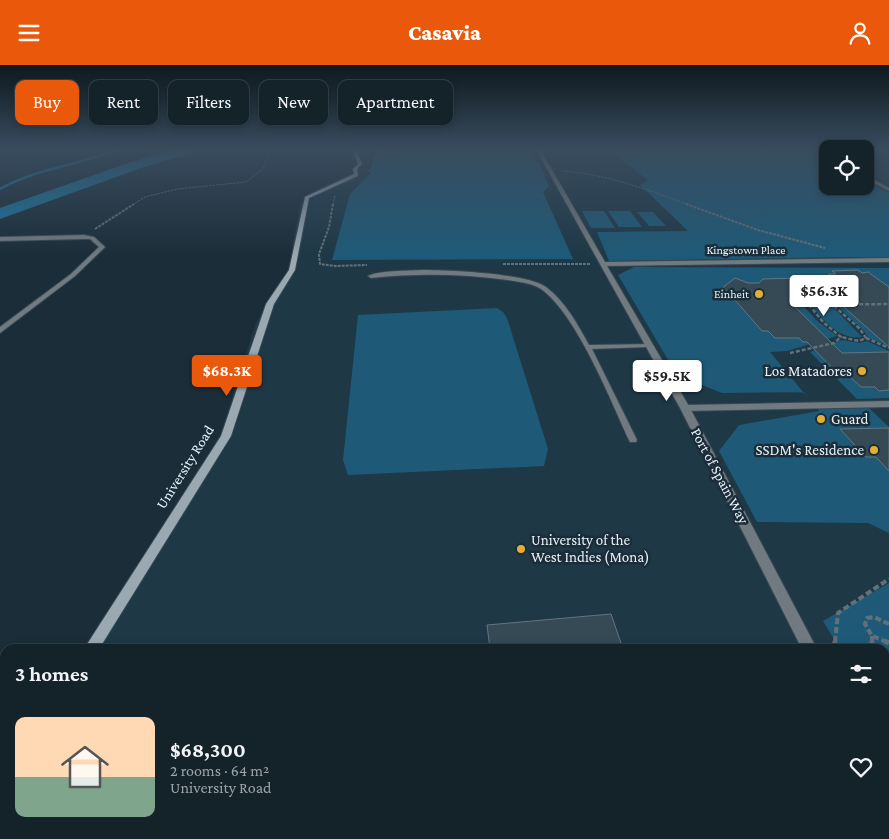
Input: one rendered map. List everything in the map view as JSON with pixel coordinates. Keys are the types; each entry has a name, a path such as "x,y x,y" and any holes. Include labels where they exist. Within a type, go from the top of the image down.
{"street":[{"name":"University Road","path":"94,644 226,436 270,304 292,270 307,197 333,185"},
{"name":"Port of Spain Way","path":"559,185 684,409 807,644"},
{"path":"0,239 84,237 92,238 102,247 73,275 0,331"},
{"name":"Kingstown Place","path":"603,264 889,260"}],"lane":[{"path":"371,276 411,271 453,271 521,281 542,287 558,301 587,347 633,440"},
{"path":"587,347 649,345"},
{"path":"684,409 889,404"}],"path":[{"path":"84,237 145,197 177,189 210,185"},
{"path":"629,185 648,190 758,230 828,249"},
{"path":"336,194 319,254 320,263 335,266 375,265"},
{"path":"504,265 603,264"},
{"path":"866,338 859,341 841,337 824,323 809,305 889,304"},
{"path":"833,305 860,329 866,338 889,348"},
{"path":"790,353 834,343 841,337"},
{"path":"835,644 838,613 889,579"},
{"path":"889,624 874,617 867,618 865,623 866,629 872,636 889,643"},
{"path":"872,636 872,644"}],"shaded area":[{"name":"University of the West Indies (Mona)","path":"328,185 819,185 819,195 874,195 874,185 889,185 889,644 92,644 216,449 255,325 267,303 290,271 293,242 301,202 316,190"},
{"path":"359,185 549,185 543,192 573,259 332,260 350,194"},
{"path":"640,185 819,185 819,195 874,195 874,185 889,193 889,262 860,257 609,261 597,232 688,231"},
{"path":"582,211 604,211 615,228 591,228"},
{"path":"608,211 630,211 642,227 619,227"},
{"path":"637,212 653,212 666,226 649,226"},
{"path":"634,267 889,268 889,303 802,304 816,320 837,336 787,351 770,352 803,392 722,393 677,375 618,275"},
{"path":"837,306 889,306 889,346 869,338"},
{"path":"812,307 833,307 862,337 846,336 840,333 828,324"},
{"path":"497,308 507,318 548,449 544,466 348,475 343,460 358,315"},
{"path":"842,340 860,343 867,341 889,351 889,398 857,399 810,352"},
{"path":"869,408 889,427 889,533 868,523 757,522 719,451 739,425 819,411 818,409"},
{"path":"889,583 889,644 837,644 823,621"}],"building":[{"path":"858,270 862,273 868,272 889,287 889,347 837,301 790,302 842,353 889,352 889,390 879,391 875,387 861,387 846,373 837,373 807,342 803,342 799,338 775,338 768,331 762,331 734,299 738,295 721,289 735,278 748,283 759,283 763,279 833,277 828,274 836,274 832,271"},
{"name":"SSDM's Residence","path":"889,428 889,471 876,457 866,457 840,429"},
{"path":"611,614 621,644 489,644 487,625"}],"waterway":[{"path":"0,189 8,185"},
{"path":"0,214 80,185"}],"place":[{"name":"Einheit","path":"759,294"},
{"name":"Los Matadores","path":"862,371"},
{"name":"Guard","path":"821,419"},
{"name":"SSDM's Residence","path":"874,450"},
{"name":"University of the West Indies (Mona)","path":"521,549"}]}
